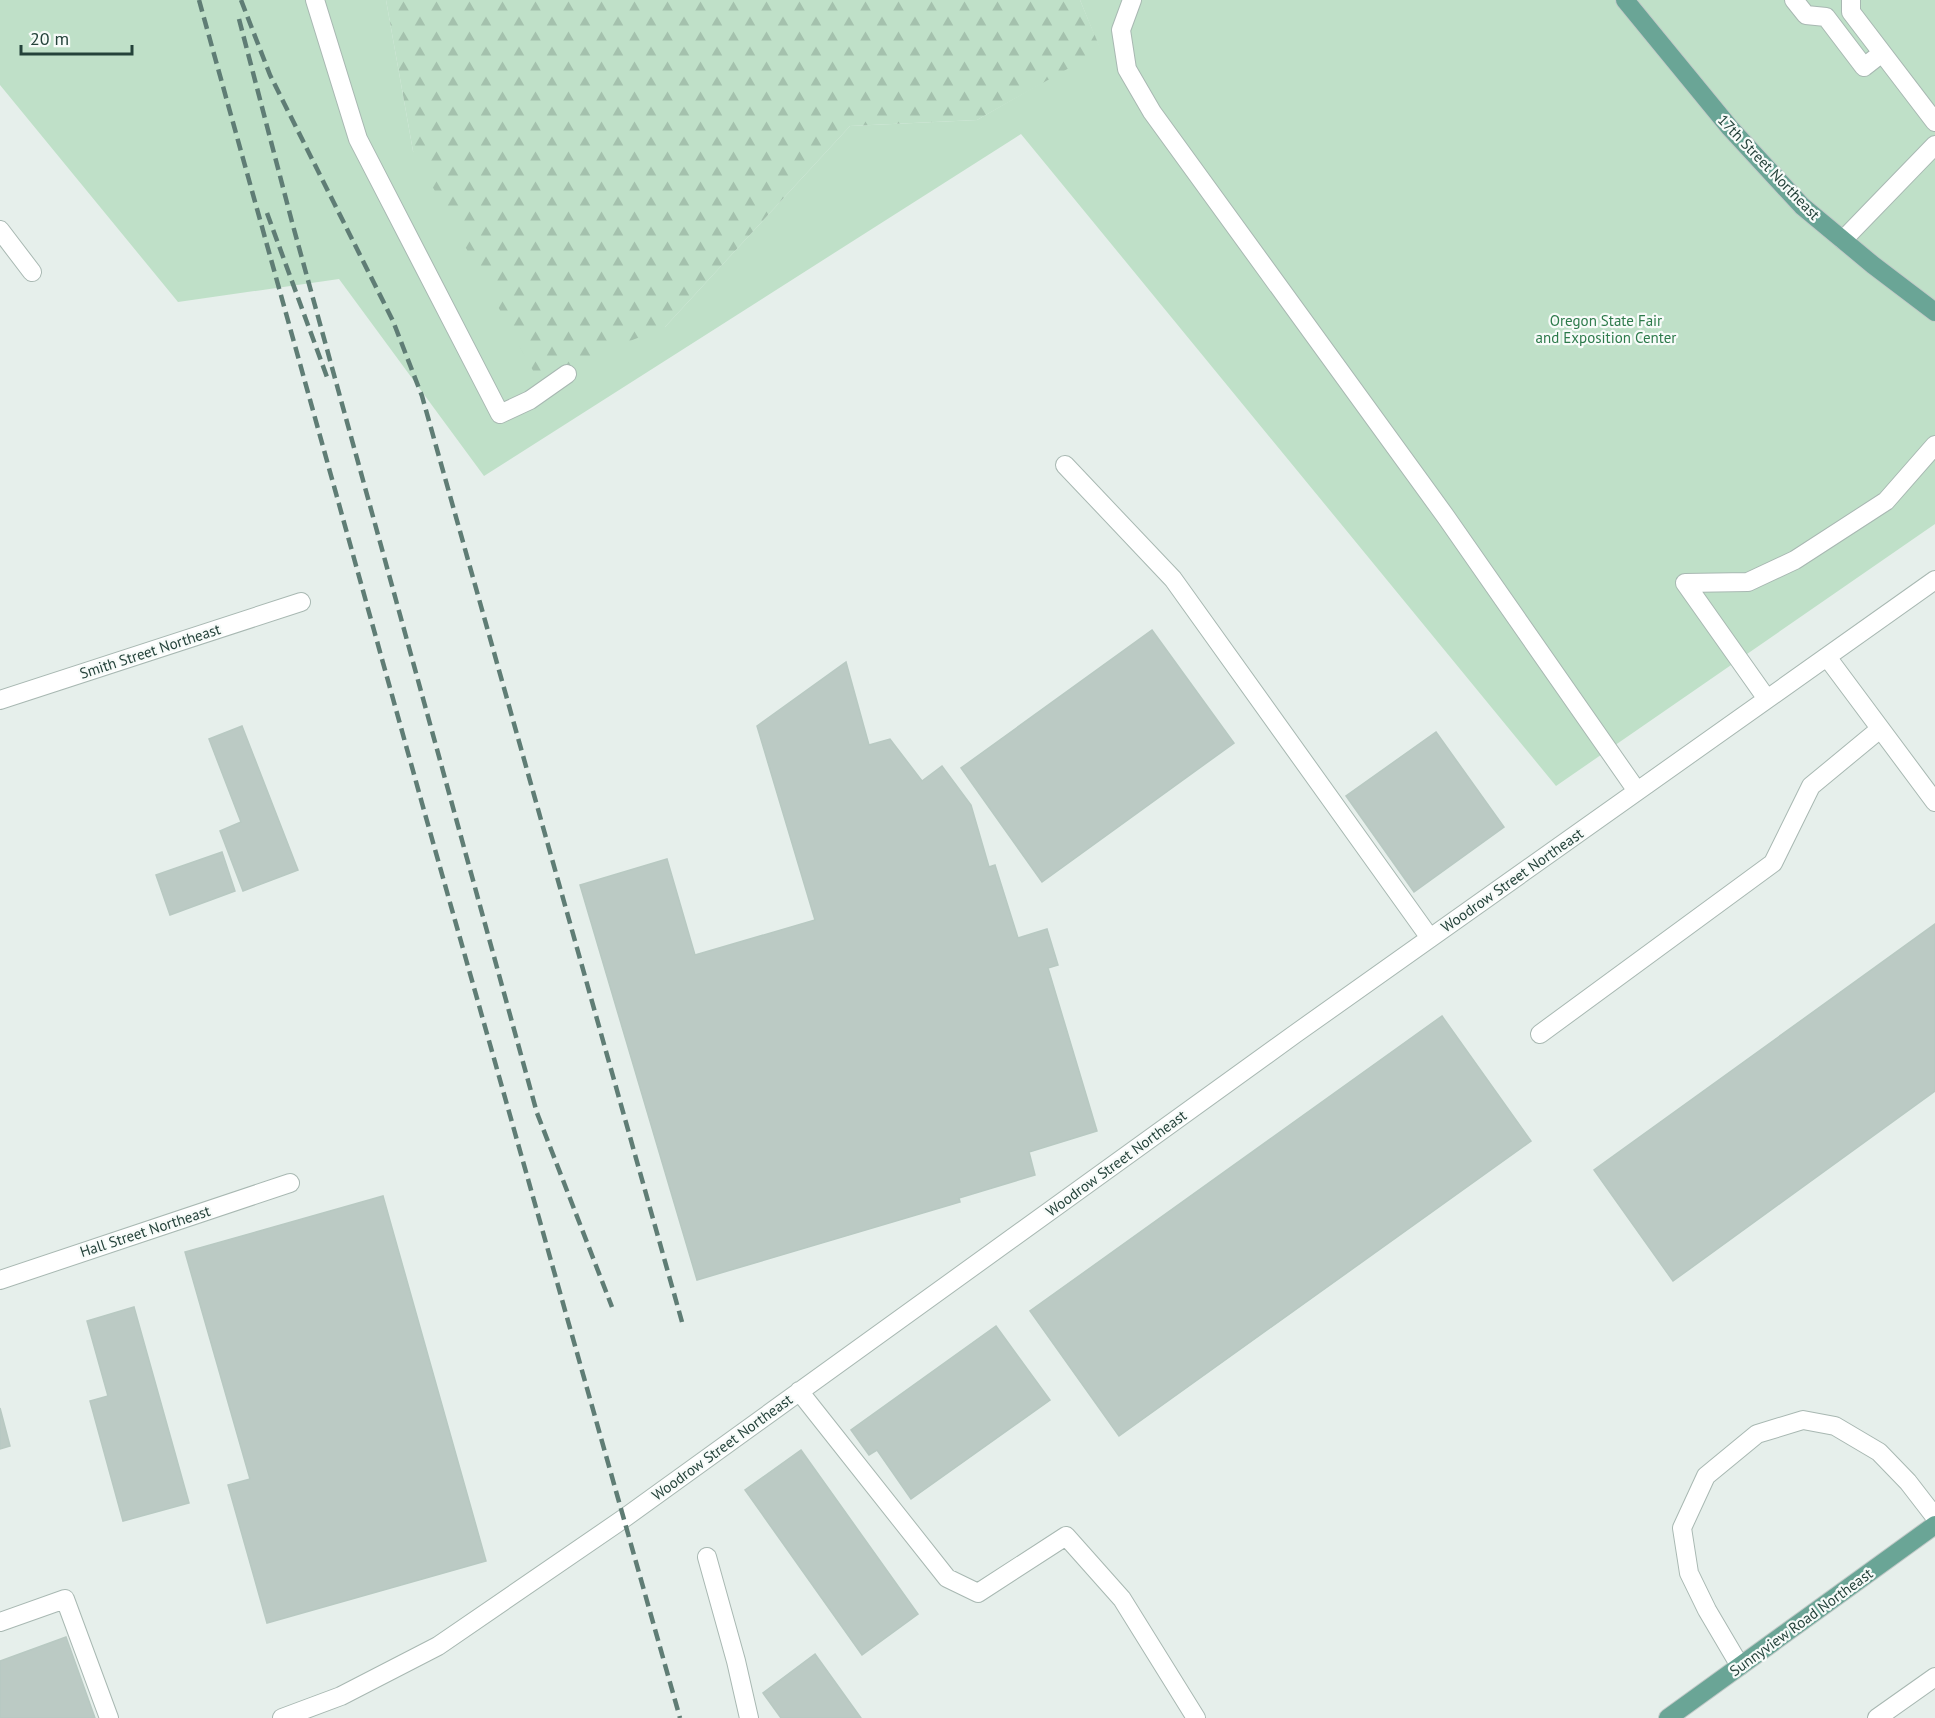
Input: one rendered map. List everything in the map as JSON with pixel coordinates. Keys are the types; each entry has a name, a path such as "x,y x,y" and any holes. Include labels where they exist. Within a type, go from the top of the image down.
{"main road":[{"name":"17th Street Northeast","path":"1625,0 1730,128 1802,206 1935,312"},
{"name":"Sunnyview Road Northeast","path":"1668,1718 1935,1525"}],"street":[{"path":"315,0 358,140 500,414 530,400 567,374"},
{"path":"1132,0 1121,30 1127,69 1152,112 1446,517 1637,791"},
{"path":"1794,0 1806,15 1826,17 1864,67 1882,53"},
{"path":"1851,0 1851,12 1935,122"},
{"path":"1843,240 1935,145"},
{"path":"0,230 32,272"},
{"path":"1767,699 1685,583 1748,582 1795,560 1886,501 1935,445"},
{"path":"1065,465 1173,579 1430,938"},
{"name":"Woodrow Street Northeast","path":"282,1718 341,1696 438,1646 623,1519 799,1390 1430,938 1935,580"},
{"name":"Smith Street Northeast","path":"0,700 300,602"},
{"path":"1827,657 1935,802"},
{"path":"1540,1034 1773,863 1811,786 1880,729"},
{"name":"Hall Street Northeast","path":"0,1280 290,1183"},
{"path":"799,1390 947,1578 978,1593 1066,1536 1122,1599 1196,1718"},
{"path":"1740,1666 1707,1610 1689,1573 1682,1528 1706,1476 1757,1434 1803,1420 1835,1426 1879,1452 1908,1482 1935,1517"},
{"path":"707,1557 736,1661 749,1718"},
{"path":"0,1622 64,1599 109,1718"},
{"path":"1878,1718 1935,1677"}],"green space":[{"name":"Oregon State Fair and Exposition Center","path":"0,0 386,0 413,151 665,327 850,126 977,120 1100,49 1080,0 1935,0 1935,524 1556,786 1021,134 484,476 339,279 178,302 0,85"},
{"path":"386,0 1080,0 1101,50 977,120 850,126 665,327 537,378 413,151"}],"building":[{"path":"1152,630 1234,743 1042,882 961,768"},
{"path":"846,662 869,745 890,739 922,781 942,766 971,805 989,867 995,865 1018,938 1047,929 1058,965 1048,968 1097,1131 1029,1152 1035,1175 959,1198 960,1202 697,1280 580,885 667,859 695,955 815,920 757,726"},
{"path":"242,726 298,870 243,891 220,831 241,822 209,739"},
{"path":"1436,732 1504,827 1414,892 1346,796"},
{"path":"222,852 235,891 170,915 156,875"},
{"path":"1935,924 1935,1091 1673,1281 1594,1170"},
{"path":"1442,1016 1531,1141 1119,1436 1030,1311"},
{"path":"383,1196 486,1561 267,1623 228,1485 250,1479 185,1252"},
{"path":"134,1307 189,1503 123,1521 90,1401 108,1396 87,1321"},
{"path":"996,1326 1050,1400 911,1499 877,1450 869,1455 851,1430"},
{"path":"0,1408 10,1446 0,1449"},
{"path":"801,1450 918,1614 862,1655 745,1490"},
{"path":"66,1637 95,1718 0,1718 0,1661"},
{"path":"815,1654 861,1718 781,1718 763,1693"}],"railway":[{"path":"199,0 425,814 680,1718"},
{"path":"241,0 270,75 393,321 422,396 682,1322"},
{"path":"239,19 292,222 537,1113 612,1307"},
{"path":"267,213 327,377"}]}
